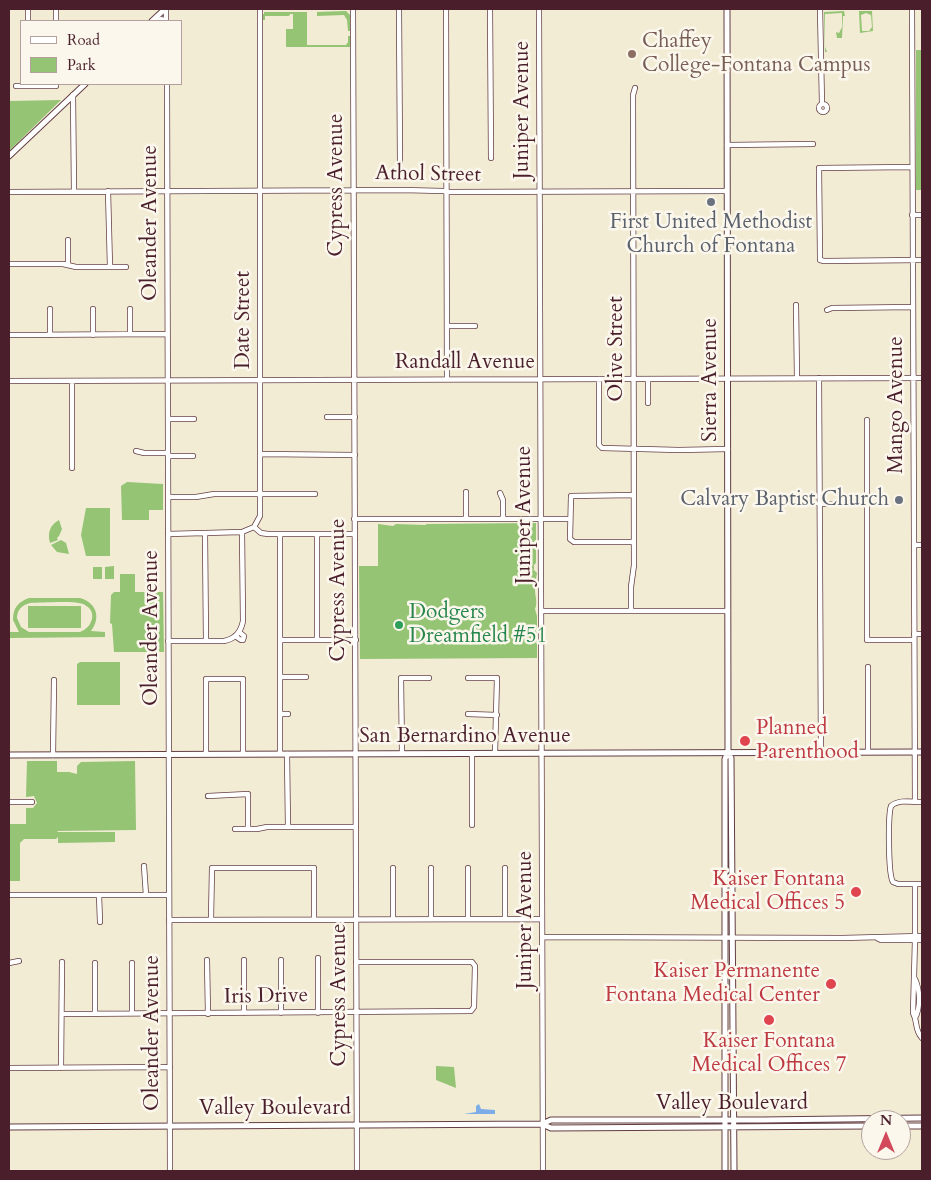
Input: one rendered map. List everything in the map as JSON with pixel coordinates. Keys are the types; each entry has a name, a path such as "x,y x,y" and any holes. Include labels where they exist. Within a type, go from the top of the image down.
{"main road":[{"path":"153,20 166,9"},
{"name":"Sierra Avenue","path":"727,9 728,752 731,758 734,1171"},
{"path":"9,156 84,85"},
{"name":"Sierra Avenue","path":"725,1171 725,758 728,752"},
{"name":"San Bernardino Avenue","path":"9,755 922,752"},
{"path":"725,823 728,832 728,855 732,856"},
{"name":"Valley Boulevard","path":"9,1127 169,1125 357,1126 542,1124 551,1120 922,1118"},
{"name":"Valley Boulevard","path":"542,1124 551,1128 861,1126"}],"street":[{"name":"Date Street","path":"254,527 260,516 261,493 260,9"},
{"name":"Cypress Avenue","path":"352,9 357,1171"},
{"path":"399,9 400,162"},
{"path":"446,9 447,379"},
{"path":"490,9 491,158"},
{"name":"Juniper Avenue","path":"539,9 543,1171"},
{"path":"820,9 822,104"},
{"name":"Mango Avenue","path":"912,9 915,802"},
{"path":"16,86 56,85"},
{"name":"Oleander Avenue","path":"167,85 170,1171"},
{"name":"Olive Street","path":"631,611 634,542 633,95 635,88"},
{"path":"73,96 74,191"},
{"path":"727,145 812,144"},
{"path":"912,167 819,168 820,260 922,260"},
{"name":"Athol Street","path":"9,192 260,190 727,191"},
{"path":"108,191 110,267"},
{"path":"912,215 922,214"},
{"path":"68,240 68,264"},
{"path":"9,264 68,264 76,267 126,267"},
{"path":"796,305 797,378"},
{"path":"827,310 832,308 913,307"},
{"path":"50,309 50,334"},
{"path":"93,309 93,334"},
{"path":"130,309 130,334"},
{"path":"446,326 475,326"},
{"path":"9,335 167,334"},
{"path":"648,378 648,403"},
{"path":"819,378 821,752"},
{"name":"Randall Avenue","path":"9,382 922,378"},
{"path":"599,379 599,445 603,448 682,450 728,448"},
{"path":"72,381 72,468"},
{"path":"327,417 355,417"},
{"path":"168,419 194,419"},
{"path":"867,420 867,640 914,637 922,634"},
{"path":"136,450 144,453 193,456"},
{"path":"261,454 355,454"},
{"path":"466,492 466,519"},
{"path":"168,497 261,493 315,494"},
{"path":"500,493 503,500 503,519"},
{"path":"634,495 573,495 570,500 570,539 572,542 634,542"},
{"path":"819,504 866,504"},
{"path":"354,519 570,519"},
{"path":"168,534 242,532 254,527 264,534 354,534"},
{"path":"168,642 224,641 237,634 243,621 242,532"},
{"path":"206,533 206,641"},
{"path":"280,534 280,754"},
{"path":"317,534 318,640"},
{"path":"914,545 922,545"},
{"path":"541,611 728,611"},
{"path":"280,640 356,640"},
{"path":"868,667 868,751"},
{"path":"280,677 306,677"},
{"path":"402,754 401,678 429,678"},
{"path":"468,678 497,678 495,753"},
{"path":"206,754 206,679 243,679 243,754"},
{"path":"53,755 54,680"},
{"path":"280,714 288,714"},
{"path":"468,714 497,715"},
{"path":"472,753 472,825"},
{"path":"288,754 288,827"},
{"path":"208,796 248,794 248,829"},
{"path":"9,802 32,802"},
{"path":"922,802 896,802 891,807 890,860 890,875 893,882 898,884 922,884"},
{"path":"236,829 356,826"},
{"path":"144,866 146,894"},
{"path":"211,919 212,868 314,868 314,919"},
{"path":"393,868 394,919"},
{"path":"430,868 431,919"},
{"path":"468,868 468,919"},
{"path":"505,868 505,919"},
{"path":"915,884 915,979 912,994 913,1013 917,1031 922,1038"},
{"path":"9,895 169,895"},
{"path":"100,895 100,922"},
{"path":"169,920 542,919"},
{"path":"542,937 922,938"},
{"path":"318,958 318,1012"},
{"path":"207,960 208,1014"},
{"path":"244,960 244,1013"},
{"path":"280,960 281,1013"},
{"path":"9,963 19,961"},
{"name":"Iris Drive","path":"62,1014 471,1011 474,1009 475,966 470,961 356,962"},
{"path":"61,1068 62,962"},
{"path":"95,963 96,1013"},
{"path":"132,963 132,1013"},
{"path":"915,979 918,991 918,1006 915,1018"},
{"path":"912,994 918,1006"},
{"path":"9,1068 170,1068"}],"green space":[{"path":"346,11 350,15 350,31 348,31 347,20 344,15 317,16 317,12"},
{"path":"844,11 842,38 837,38 836,32 839,33 842,27 842,13 825,14 825,47 827,52 825,52 824,12"},
{"path":"859,11 872,11 873,31 860,33","holes":["866,13 871,15 872,27 869,31 862,31 861,15"]},
{"path":"264,12 307,12 307,45 346,45 348,36 350,36 350,47 286,47 286,29 293,29 293,14 289,16 265,16 265,20 262,20"},
{"path":"916,50 922,50 922,190 916,190"},
{"path":"61,100 9,151 9,101"},
{"path":"127,482 163,484 163,510 149,510 149,520 122,520 121,486"},
{"path":"86,508 110,508 110,556 86,556 81,535"},
{"path":"59,520 62,529 57,538 58,540 50,543 50,530 53,524"},
{"path":"536,523 536,563 534,570 537,573 535,609 537,616 537,658 360,659 359,566 378,566 378,524 393,526 396,524"},
{"path":"61,540 66,543 69,554 57,552 51,545"},
{"path":"114,566 114,579 105,579 105,567"},
{"path":"93,567 102,567 102,579 93,579"},
{"path":"120,574 135,574 135,592 163,592 164,652 114,652 112,624 110,623 111,595 114,592 120,592"},
{"path":"29,598 80,598 86,600 94,607 96,612 96,621 91,631 105,632 105,637 9,638 9,632 19,632 13,616 17,606","holes":["30,603 81,603 89,608 92,620 88,627 80,632 29,632 21,627 17,615 22,607"]},
{"path":"28,606 81,606 81,628 28,628"},
{"path":"80,662 120,662 120,705 77,705 77,664"},
{"path":"27,761 57,761 57,772 77,774 77,766 81,762 135,761 136,830 57,831 115,832 115,842 58,843 58,837 56,839 24,839 20,843 20,881 9,881 9,824 26,824 26,808 33,808 37,803 34,796 26,797"},
{"path":"436,1066 454,1067 456,1088 436,1080"}],"water":[{"path":"479,1104 481,1109 495,1110 495,1114 464,1114 476,1112 476,1106"}],"place":[{"name":"Chaffey College-Fontana Campus","path":"632,54"},
{"name":"First United Methodist Church of Fontana","path":"711,202"},
{"name":"Calvary Baptist Church","path":"899,500"},
{"name":"Dodgers Dreamfield #51","path":"399,625"},
{"name":"Planned Parenthood","path":"745,741"},
{"name":"Kaiser Fontana Medical Offices 5","path":"856,892"},
{"name":"Kaiser Permanente Fontana Medical Center","path":"831,984"},
{"name":"Kaiser Fontana Medical Offices 7","path":"769,1020"}]}
